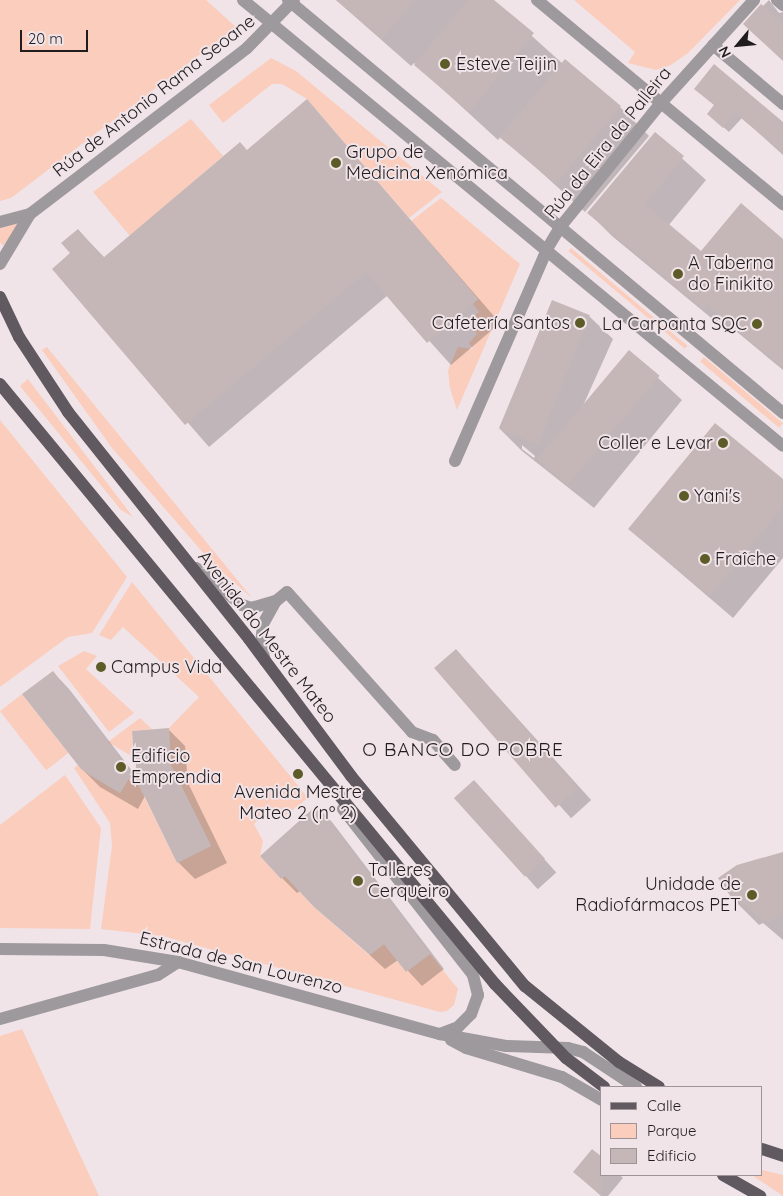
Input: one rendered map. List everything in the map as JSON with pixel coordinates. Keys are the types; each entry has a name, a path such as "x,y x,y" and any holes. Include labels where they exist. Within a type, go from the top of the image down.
{"main road":[{"name":"Avenida do Mestre Mateo","path":"0,297 18,336 68,412 265,661 351,776 525,986 619,1062 657,1086"},
{"path":"0,384 495,984 556,1048 603,1086"},
{"path":"764,1151 783,1156"},
{"path":"725,1176 760,1196"}],"street":[{"path":"244,0 783,446"},
{"path":"537,0 783,204"},
{"name":"Rúa da Eira da Palleira","path":"455,461 547,249 561,226 661,103 754,0"},
{"path":"777,0 783,5"},
{"path":"291,1 783,412"},
{"name":"Rúa de Antonio Rama Seoane","path":"0,264 30,214 247,48 273,24 291,1"},
{"path":"714,45 783,104"},
{"name":"Rúa de Antonio Rama Seoane","path":"0,222 30,214"},
{"path":"186,560 242,606 251,608 276,601 287,592 412,732 433,740 455,765"},
{"path":"265,661 261,632 276,601"},
{"path":"284,727 293,746 473,975 478,995 471,1014 458,1027 440,1034"},
{"name":"Estrada de San Lourenzo","path":"0,949 123,952 178,962 440,1034"},
{"path":"0,1019 158,975 178,962"},
{"path":"440,1034 506,1046 556,1048 583,1052 634,1086"},
{"path":"440,1034 466,1048 562,1077 600,1099"}],"green space":[{"path":"0,0 206,0 236,27 11,198 0,201"},
{"path":"574,0 740,0 688,53 671,65 656,70 628,63 635,52"},
{"path":"271,58 296,71 442,192 409,218 307,99 282,84 272,84 223,123 209,105"},
{"path":"191,119 223,156 130,236 93,192"},
{"path":"441,198 520,264 457,410 450,388 448,370 458,347 473,349 469,343 477,334 467,322 479,312 473,304 478,299 411,221"},
{"path":"19,219 22,223 3,246 0,242 0,227"},
{"path":"571,248 687,346 685,349 568,251"},
{"path":"47,347 252,598 212,563 112,448 42,350"},
{"path":"704,357 783,423 779,428 700,362"},
{"path":"28,379 133,517 121,510 20,386"},
{"path":"0,420 127,577 92,633 68,637 0,687"},
{"path":"132,582 308,798 282,818 273,815 261,817 254,824 263,841 260,856 281,879 285,876 314,907 369,955 384,944 406,972 430,954 458,989 454,1005 447,1011 440,1012 162,936 101,929 112,846 110,823 74,768 102,747 88,774 120,793 135,768 137,782 177,863 211,846 171,765 169,728 199,697 123,627 111,640 99,635"},
{"path":"84,651 97,656 86,669 134,713 109,732 58,666"},
{"path":"22,694 68,753 46,770 0,711"},
{"path":"140,718 152,729 132,731 133,757 108,742"},
{"path":"65,775 101,828 90,929 0,928 0,825"},
{"path":"22,1029 99,1196 0,1196 0,1036"},
{"path":"763,1170 783,1175 783,1196 753,1176 763,1176"}],"building":[{"path":"336,0 415,0 382,39"},
{"path":"468,0 494,0 534,33 469,112 414,65"},
{"path":"761,4 781,21 783,19 783,61 743,24"},
{"path":"565,59 621,106 555,184 499,137"},
{"path":"714,64 783,122 783,153 735,113 723,128 707,114 714,105 694,89"},
{"path":"307,99 478,299 427,343 366,272 185,425 52,269 70,253 61,243 78,229 103,258 240,142 247,150"},
{"path":"655,132 684,156 645,204 701,251 741,203 783,239 783,368 707,305 704,309 587,213"},
{"path":"552,300 590,315 538,444 500,429"},
{"path":"629,350 660,376 568,485 537,460"},
{"path":"715,423 783,479 783,507 710,596 628,529"},
{"path":"456,649 577,789 555,808 434,668"},
{"path":"53,671 132,774 120,793 81,769 22,694"},
{"path":"169,728 171,765 211,846 177,863 135,777 132,731"},
{"path":"474,780 545,859 525,877 454,798"},
{"path":"317,805 430,954 406,972 384,944 370,955 314,907 285,876 281,879 260,856"},
{"path":"783,852 783,914 767,923 739,901 735,903 718,878 737,865"},
{"path":"592,1149 600,1155 602,1196 573,1172"}],"place":[{"name":"Esteve Teijin","path":"445,64"},
{"name":"Grupo de Medicina Xenómica","path":"336,163"},
{"name":"A Taberna do Finikito","path":"678,274"},
{"name":"Cafetería Santos","path":"580,323"},
{"name":"La Carpanta SQC","path":"757,324"},
{"name":"Coller e Levar","path":"723,443"},
{"name":"Yani's","path":"684,496"},
{"name":"Fraîche","path":"705,559"},
{"name":"Campus Vida","path":"101,667"},
{"name":"Edificio Emprendia","path":"121,767"},
{"name":"Avenida Mestre Mateo 2 (nº 2)","path":"298,774"},
{"name":"Talleres Cerqueiro","path":"358,881"},
{"name":"Unidade de Radiofármacos PET","path":"752,895"}],"district":[{"name":"O BANCO DO POBRE","path":"463,750"}]}
